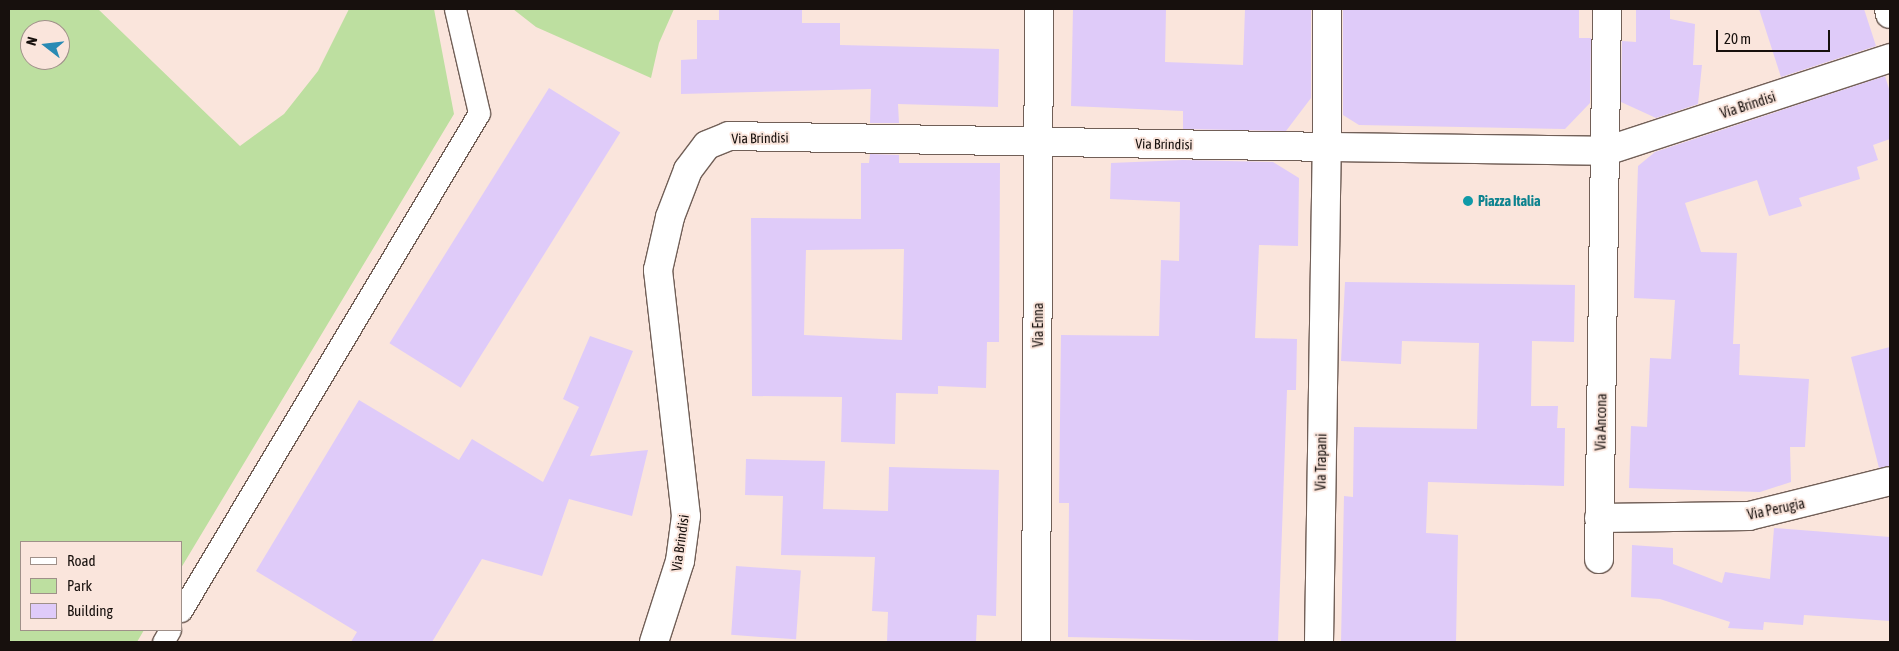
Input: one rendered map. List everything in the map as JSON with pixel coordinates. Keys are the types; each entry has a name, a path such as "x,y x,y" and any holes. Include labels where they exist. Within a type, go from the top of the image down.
{"street":[{"name":"Via Enna","path":"1036,642 1039,9"},
{"path":"1327,9 1327,147"},
{"path":"1606,151 1607,9"},
{"path":"1889,9 1890,14"},
{"name":"Via Brindisi","path":"654,642 680,561 686,516 658,270 670,217 688,170 707,145 730,136 1606,151 1890,58"},
{"name":"Via Trapani","path":"1319,642 1323,281 1327,147"},
{"name":"Via Ancona","path":"1599,559 1606,151"},
{"name":"Via Perugia","path":"1599,518 1749,516 1890,481"}],"lane":[{"path":"182,609 479,112 455,9"},
{"path":"162,642 169,631"}],"green space":[{"path":"9,9 98,9 240,146 284,114 318,71 349,9 434,9 454,114 182,566 182,541 20,541 20,631 143,631 137,642 9,642"},
{"path":"513,9 674,9 659,43 651,78 536,27"}],"building":[{"path":"719,9 802,9 802,23 840,23 840,45 999,49 998,107 898,104 899,123 870,123 871,89 681,94 681,60 697,59 697,20 719,20"},
{"path":"1073,9 1166,9 1165,62 1243,65 1245,9 1311,9 1311,98 1286,131 1183,129 1183,111 1071,106"},
{"path":"1343,9 1579,9 1579,38 1591,38 1590,103 1565,129 1359,125 1343,115"},
{"path":"1636,9 1670,9 1670,19 1695,24 1693,65 1702,65 1698,104 1656,118 1621,102 1622,41 1636,42"},
{"path":"1759,9 1864,9 1876,46 1781,77"},
{"path":"1885,76 1890,92 1890,139 1873,145 1878,160 1857,167 1860,179 1799,198 1802,206 1769,216 1757,180 1685,203 1701,252 1737,253 1733,344 1740,344 1739,375 1809,379 1805,447 1790,447 1791,482 1760,492 1629,488 1631,426 1647,427 1650,358 1671,359 1675,300 1634,298 1638,166 1655,152"},
{"path":"549,88 620,133 461,388 389,343"},
{"path":"870,154 899,155 899,163 1000,163 999,342 987,342 986,388 938,386 938,394 896,393 895,444 841,442 842,397 752,396 751,218 861,219 861,163 869,163","holes":["904,249 902,340 804,335 806,250"]},
{"path":"1183,160 1273,162 1299,178 1298,246 1259,245 1255,338 1297,339 1296,390 1287,390 1278,642 1068,637 1069,503 1059,503 1061,335 1159,336 1161,260 1179,261 1180,202 1110,199 1111,163"},
{"path":"1345,282 1575,285 1574,342 1532,341 1531,406 1558,406 1557,428 1565,428 1564,486 1428,482 1426,533 1458,535 1456,642 1341,642 1344,496 1353,497 1354,427 1477,429 1479,343 1402,341 1401,364 1341,361"},
{"path":"590,336 633,351 590,456 648,450 632,516 569,499 542,576 482,559 432,642 351,642 357,632 256,571 359,400 459,460 472,439 543,482 579,407 563,399"},
{"path":"1890,347 1890,466 1879,468 1851,357"},
{"path":"746,459 825,461 823,509 888,511 889,467 999,470 996,616 977,615 976,642 887,642 888,612 872,611 875,557 781,555 783,496 745,495"},
{"path":"1774,528 1890,537 1890,621 1804,615 1803,625 1764,622 1763,630 1728,628 1730,622 1660,599 1631,597 1632,545 1673,548 1673,564 1722,583 1725,572 1770,579"},
{"path":"736,566 801,571 796,639 731,635"}],"place":[{"name":"Piazza Italia","path":"1468,201"}]}
